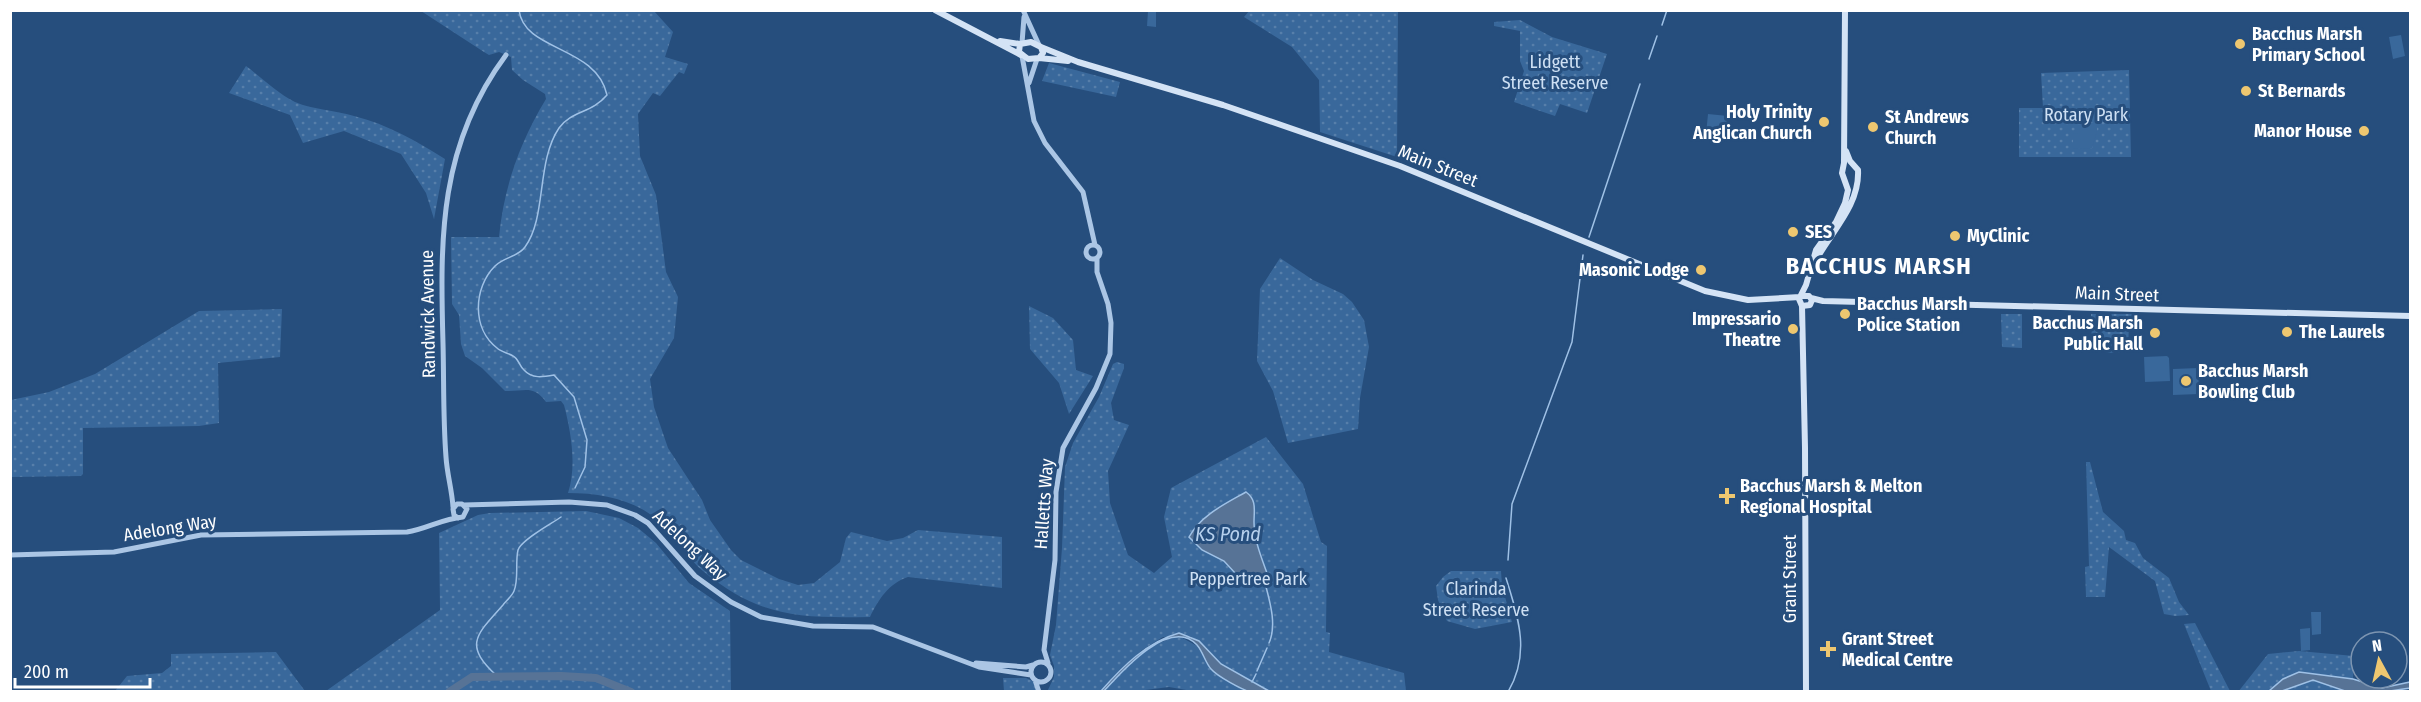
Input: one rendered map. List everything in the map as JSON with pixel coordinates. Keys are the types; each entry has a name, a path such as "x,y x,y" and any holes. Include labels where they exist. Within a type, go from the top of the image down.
{"main road":[{"path":"935,10 977,32"},
{"path":"1801,301 1816,250 1836,222 1848,190 1842,173 1844,168 1845,10"},
{"name":"Main Street","path":"977,32 1002,42 1021,44 1031,42 1078,62 1212,102 1400,166 1705,291 1737,299 1801,301"},
{"name":"Main Street","path":"977,32 1021,56 1078,62"},
{"path":"1021,44 1018,49 1021,56"},
{"path":"1038,58 1043,53 1040,46"},
{"path":"1843,135 1848,156 1858,173 1852,181 1844,178"},
{"path":"1844,168 1854,166"},
{"name":"Grant Street","path":"1804,323 1811,301 1810,276 1814,264 1846,214 1856,178"},
{"path":"1801,301 1807,295 1811,301"},
{"path":"1801,301 1811,301"},
{"name":"Grant Street","path":"1801,301 1804,323 1806,692"},
{"name":"Main Street","path":"1811,301 2410,316"}],"street":[{"path":"1021,44 1024,13"},
{"path":"1024,13 1040,46"},
{"name":"Randwick Avenue","path":"453,509 444,425 441,264 447,193 461,142 474,111 506,55"},
{"path":"1021,56 1029,86 1031,109 1040,133 1083,192 1087,202 1092,245 1101,252 1095,261 1088,258 1085,253 1092,245"},
{"path":"1029,86 1038,58"},
{"name":"Halletts Way","path":"1048,663 1044,650 1055,560 1056,492 1062,456 1071,432 1104,371 1110,354 1111,323 1095,261"},
{"name":"Randwick Avenue","path":"451,488 463,504"},
{"name":"Adelong Way","path":"463,504 585,502 619,508 648,523 695,576 731,602 761,617 813,626 873,627 979,667 1033,677"},
{"path":"457,504 463,504 466,513 463,517 458,518 454,515 453,509 457,504"},
{"name":"Adelong Way","path":"466,513 484,504"},
{"name":"Adelong Way","path":"10,555 114,552 201,536 417,531 441,520 453,509"},
{"name":"Adelong Way","path":"441,520 458,518"},
{"name":"Halletts Way","path":"1036,663 1044,650"},
{"name":"Adelong Way","path":"972,663 1026,667 1036,663"},
{"path":"1036,663 1048,663 1051,675 1040,692 1033,677 1036,663"},
{"path":"1033,677 1045,681"}],"green space":[{"path":"1250,10 1398,11 1397,157 1320,132 1319,80 1292,47 1244,17"},
{"path":"421,11 654,11 673,32 665,57 688,64 684,74 679,72 660,96 653,93 638,114 640,156 656,195 666,272 678,297 674,338 650,379 654,407 668,448 702,500 710,520 741,560 779,579 798,585 814,583 840,562 846,538 851,532 887,541 903,538 918,530 1002,537 1002,588 908,577 895,583 885,593 870,617 822,617 782,612 743,598 724,587 698,567 661,522 637,507 611,497 568,493 573,460 564,405 561,401 546,402 537,393 528,390 505,391 482,368 465,356 461,344 459,315 452,304 451,237 499,237 509,182 528,132 546,99 545,94 512,70 511,57 499,52 489,55"},
{"path":"1148,11 1156,11 1156,27 1147,26"},
{"name":"Lidgett Street Reserve","path":"1520,20 1552,37 1607,54 1587,113 1560,104 1555,116 1514,102 1524,71 1520,61 1520,31 1494,26 1494,22"},
{"path":"2401,35 2405,56 2393,59 2389,37"},
{"path":"1049,63 1120,82 1116,97 1042,81"},
{"path":"246,66 295,102 366,119 390,128 445,159 434,219 426,193 401,154 344,131 303,143 290,115 229,93"},
{"name":"Rotary Park","path":"2129,70 2131,157 2019,157 2019,108 2043,108 2041,73"},
{"path":"1708,114 1728,116 1726,136 1706,134"},
{"path":"2080,123 2097,123 2092,148 2073,149 2073,134 2080,133"},
{"path":"1280,258 1313,280 1343,294 1352,302 1364,320 1369,347 1360,398 1358,429 1288,443 1273,391 1257,361 1260,289"},
{"path":"1029,306 1053,318 1073,340 1076,370 1093,376 1069,414 1059,383 1030,349"},
{"path":"282,309 280,357 218,363 219,423 199,426 83,428 83,474 81,476 11,477 11,400 49,392 95,374 199,311"},
{"path":"2001,314 2022,314 2022,348 2002,347"},
{"path":"2091,314 2134,314 2134,321 2129,322 2128,352 2106,353 2106,349 2092,349"},
{"path":"2167,356 2170,381 2145,382 2144,357"},
{"name":"Peppertree Park","path":"1117,362 1124,364 1124,368 1111,403 1114,420 1129,425 1108,471 1110,503 1128,555 1154,573 1172,557 1164,517 1171,488 1266,437 1303,484 1321,542 1327,546 1326,632 1330,633 1329,652 1404,673 1406,691 1269,691 1221,664 1206,647 1190,636 1163,637 1142,650 1101,691 1047,692 1054,677 1054,666 1050,655 1056,625 1065,467 1073,443 1099,397 1113,364"},
{"name":"Bacchus Marsh Bowling Club","path":"2198,368 2199,394 2173,395 2173,369"},
{"path":"2086,462 2090,462 2103,512 2124,531 2126,540 2135,543 2143,558 2169,578 2179,602 2189,615 2164,614 2155,581 2109,547 2105,597 2086,597 2085,567 2089,566"},
{"path":"586,511 619,518 638,528 656,543 689,583 730,611 731,691 326,691 440,610 439,533 478,515 490,513"},
{"name":"Clarinda Street Reserve","path":"1451,571 1501,571 1502,586 1512,622 1475,629 1447,621 1438,600 1436,586"},
{"path":"2311,612 2321,612 2321,634 2312,635"},
{"path":"2195,623 2230,691 2211,691 2184,624"},
{"path":"2310,628 2310,650 2301,651 2300,629"},
{"path":"1179,636 1197,646 1212,671 1250,691 1192,691 1169,687 1104,692 1128,666 1147,650"},
{"path":"2299,651 2349,656 2349,679 2283,679 2269,691 2238,692 2268,654"},
{"path":"276,652 305,691 115,691 127,676 162,673 171,666 171,654"},
{"path":"1003,678 1026,678 1035,682 1036,691 1004,691"},
{"path":"2313,680 2345,691 2282,692"}],"water":[{"name":"KS Pond","path":"1246,492 1253,502 1254,530 1270,582 1258,584 1235,573 1224,561 1202,550 1189,537 1207,516"},
{"path":"1179,633 1199,641 1221,664 1269,691 1251,692 1242,689 1211,669 1197,645 1186,638 1173,637 1147,650 1104,691 1101,691 1136,656 1156,642"},
{"path":"2299,672 2349,678 2349,690 2397,690 2345,691 2313,680 2282,691 2269,691 2283,679"}],"waterway":[{"path":"519,10 524,24 533,34 576,57 589,67 600,79 607,95 595,105 569,118 559,128 547,157 532,235 522,250 499,263 488,275 479,297 478,308 483,330 500,351 515,357 522,368 531,375 542,377 554,375 574,397 587,440 585,467 575,488"},
{"path":"1662,25 1667,10"},
{"path":"1649,59 1657,36"},
{"path":"1589,237 1640,84"},
{"path":"1508,560 1512,504 1572,342 1583,255"},
{"path":"497,676 480,656 477,648 480,632 514,591 520,546 561,517"},
{"path":"1506,578 1518,621 1521,649 1515,678 1508,692"},
{"path":"1265,583 1273,621 1269,643"},
{"path":"1257,671 1267,648"},
{"path":"1252,682 1256,674"},
{"path":"449,692 472,677 561,676 596,678 631,692"}],"place":[{"name":"Bacchus Marsh Primary School","path":"2240,44"},
{"name":"St Bernards","path":"2246,91"},
{"name":"Holy Trinity Anglican Church","path":"1824,122"},
{"name":"St Andrews Church","path":"1873,127"},
{"name":"Manor House","path":"2364,131"},
{"name":"SES","path":"1793,232"},
{"name":"MyClinic","path":"1955,236"},
{"name":"Masonic Lodge","path":"1701,270"},
{"name":"Bacchus Marsh Police Station","path":"1845,314"},
{"name":"Impressario Theatre","path":"1793,329"},
{"name":"The Laurels","path":"2287,332"},
{"name":"Bacchus Marsh Public Hall","path":"2155,333"},
{"name":"Bacchus Marsh Bowling Club","path":"2186,381"},
{"name":"Bacchus Marsh & Melton Regional Hospital","path":"1727,496"},
{"name":"Grant Street Medical Centre","path":"1828,649"}],"district":[{"name":"BACCHUS MARSH","path":"1879,266"}]}
